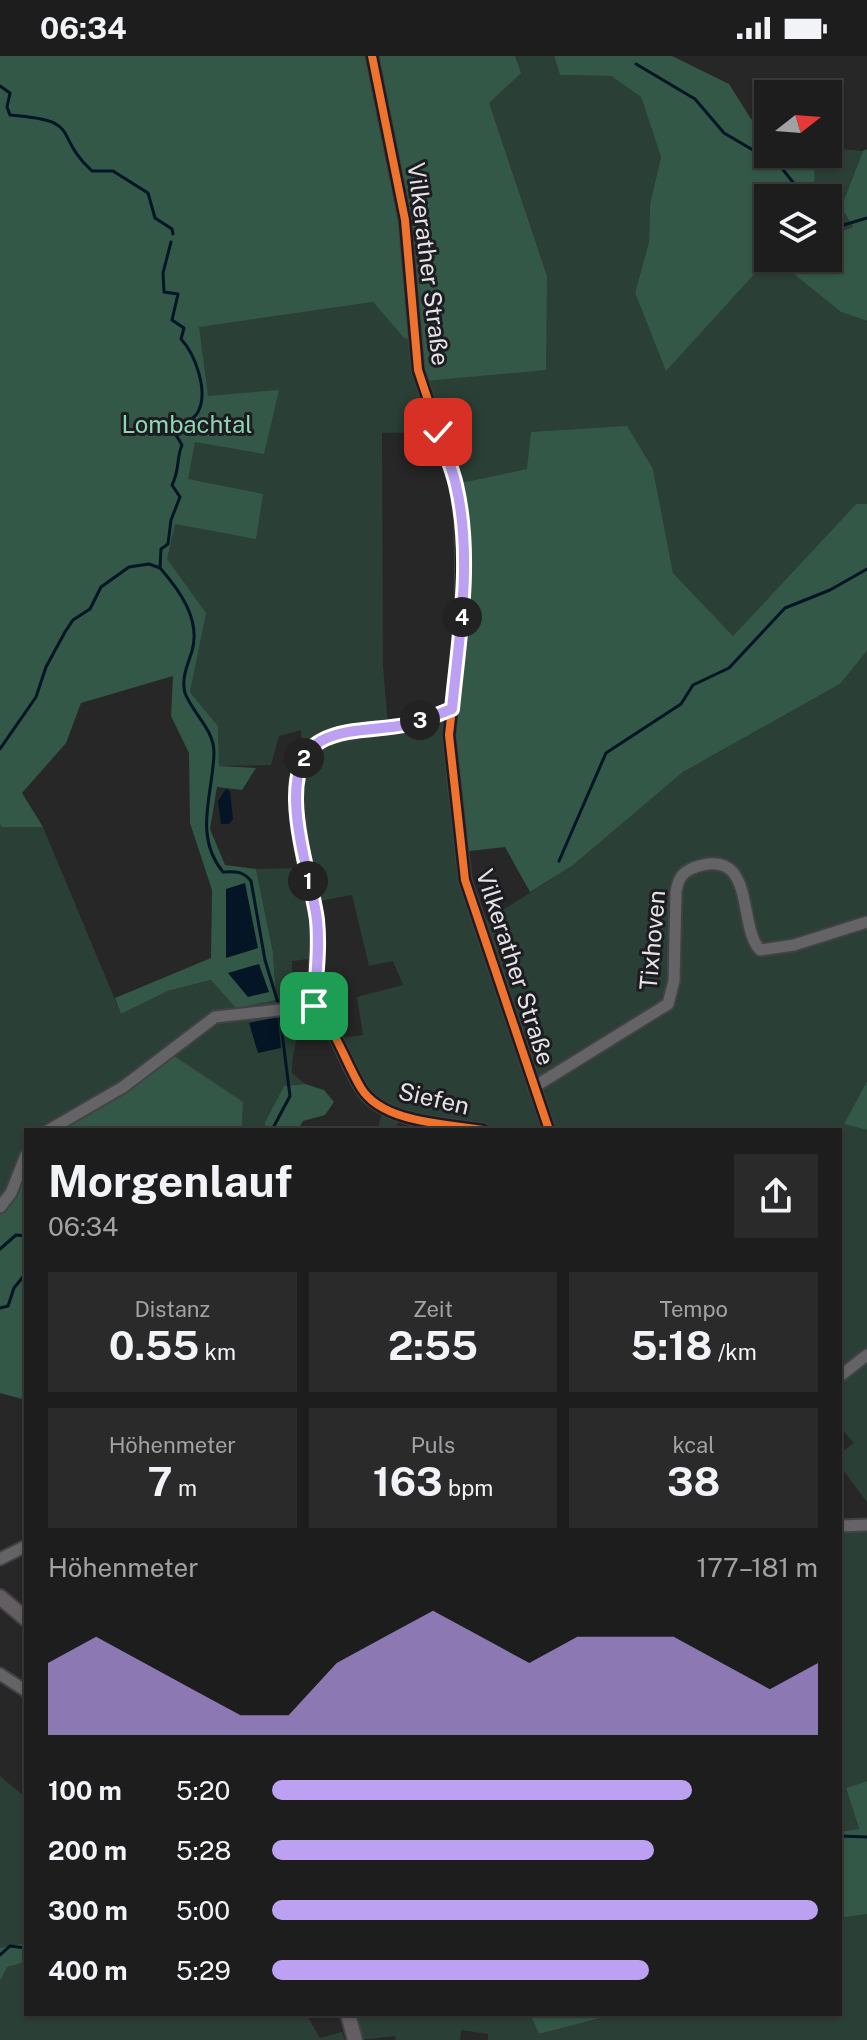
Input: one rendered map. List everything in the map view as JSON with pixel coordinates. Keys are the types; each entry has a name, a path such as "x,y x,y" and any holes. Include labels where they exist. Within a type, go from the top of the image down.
{"main road":[{"path":"0,1597 24,1617"},
{"path":"349,2016 355,2040"}],"street":[{"name":"Vilkerather Straße","path":"372,56 405,220 418,370 456,484 461,519 462,617 450,753 469,899 548,1128"},
{"path":"52,1128 123,1087 215,1017 314,1006 317,921 304,868 296,782 300,763 312,748 329,737 408,724 452,709"},
{"name":"Tixhoven","path":"534,1087 668,1004 674,981 676,892 679,879 692,868 714,865 736,877 744,891 751,931 760,950 794,945 867,922"},
{"name":"Siefen","path":"314,1006 327,1022 360,1087 371,1099 397,1113 473,1128"},
{"path":"0,1207 11,1193 24,1160"},
{"path":"842,1374 867,1355"},
{"path":"842,1526 867,1525"},
{"path":"0,1559 24,1547"},
{"path":"0,1674 24,1690"}],"green space":[{"name":"Lombachtal","path":"0,56 515,56 521,73 489,103 547,276 546,370 425,381 420,346 403,337 373,302 199,327 208,396 279,390 264,454 195,442 188,479 263,494 256,539 175,524 167,559 206,613 190,692 218,726 219,766 256,768 242,790 217,787 210,829 225,865 256,869 273,952 276,1000 236,1008 211,980 168,991 121,1014 115,998 211,958 212,890 190,823 189,753 171,716 173,676 81,703 66,743 22,793 43,827 2,827 0,824"},
{"name":"Lombachtal","path":"515,56 554,56 560,75 611,76 641,97 661,157 650,204 649,242 635,293 666,370 756,272 791,272 841,312 867,321 867,504 856,504 733,636 673,573 653,469 527,469 456,484 438,432 382,433 383,665 388,727 452,709 458,833 478,926 572,866 683,772 840,684 867,651 867,1081 844,1124 867,1130 867,1502 842,1469 842,1452 854,1443 842,1429 842,1128 472,1128 397,1114 398,1128 378,1128 384,1107 371,1099 336,1039 363,1035 357,997 403,985 393,961 369,966 352,895 314,902 317,958 292,961 293,1008 299,1012 299,1020 292,1073 305,1084 284,1086 265,1122 265,1128 242,1128 243,1102 63,1128 24,1128 24,1158 0,1200 0,824 2,827 43,827 121,1014 168,991 212,980 276,999 273,951 256,869 304,868 301,730 279,736 271,765 219,766 218,726 190,692 196,661 155,577 193,256 199,326 373,302 403,337 547,276 488,103 520,73"},
{"path":"554,56 672,56 729,84 754,120 754,168 814,168 815,184 754,184 756,272 666,371 635,293 649,242 650,204 661,157 641,97 611,76 560,75"},
{"path":"842,149 863,151 842,204 842,184 815,184 814,168 842,168"},
{"path":"867,149 867,321 841,312 791,272 842,272 842,231 853,227 842,204 863,151"},
{"path":"842,208 853,228 842,232"},
{"path":"627,426 653,469 673,573 733,636 856,504 867,504 867,651 840,684 683,772 572,866 530,892 505,847 461,852 450,753 462,617 456,484 527,469 531,432"},
{"path":"174,1056 243,1102 242,1128 52,1128"},
{"path":"867,1081 867,1130 844,1124"},
{"path":"305,1084 324,1090 334,1102 325,1115 303,1121 299,1128 265,1128 265,1122 284,1086"},
{"path":"24,1159 24,1399 0,1393 0,1200 5,1202"},
{"path":"867,1526 867,1781 846,1788 859,1830 842,1832 842,1527"},
{"path":"0,1776 24,1796 24,1943 0,1948"},
{"path":"867,1781 867,1914 842,1918 842,1832 859,1829 846,1788"},
{"path":"867,1914 867,2040 488,2040 488,2034 461,2030 460,2040 396,2040 395,2036 360,2040 355,2016 531,2016 539,2034 608,2016 842,2016 842,1918"},
{"path":"24,1943 24,1963 7,1967 0,1981 0,1948"},
{"path":"24,1963 24,2016 307,2016 320,2038 342,2032 345,2040 0,2040 0,1981 7,1967"},
{"path":"531,2016 608,2016 539,2034"}],"water":[{"path":"226,789 230,791 233,819 229,824 221,824 218,801"},
{"path":"245,883 258,948 226,958 226,889"},
{"path":"259,964 269,992 248,997 228,973"},
{"path":"278,1017 281,1048 258,1053 249,1023"}],"waterway":[{"path":"636,64 695,99 724,133 780,166 794,184"},
{"path":"0,86 10,93 7,107 10,115 58,125 92,171 113,171 148,193 155,218 172,229 173,234"},
{"path":"842,226 867,218"},
{"path":"0,749 36,697 46,667 65,632 73,620 90,609 101,587 129,567 149,564 160,568 161,549 168,544 171,520 180,497 172,485 182,445 176,435 180,427 198,412 202,394 199,373 181,339 184,328 172,320 178,294 164,292 163,273 171,242"},
{"path":"161,569 182,596 194,628 184,687 213,744 207,814 209,844 223,872 238,872 251,881 265,960 278,1003"},
{"path":"559,861 606,753 681,704 693,685 729,668 785,608 830,590 867,569"},
{"path":"273,1128 290,1096 280,1017"},
{"path":"0,1249 16,1235 24,1236"},
{"path":"0,1308 8,1306 14,1288 24,1276"},
{"path":"842,1836 867,1837"},
{"path":"0,1955 10,1946 24,1948"}],"cycle path":[{"path":"372,56 405,220 418,370 456,484 461,519 462,617 449,735 465,880 548,1128"},
{"path":"452,709 408,724 329,737 312,748 300,763 296,782 304,868 317,921 314,1006 371,1100 417,1120 469,1128"}],"route":[{"path":"314,1006 317,921 304,868 296,782 300,763 312,748 329,737 408,724 452,709 462,617 461,519 456,484 438,432"}]}
